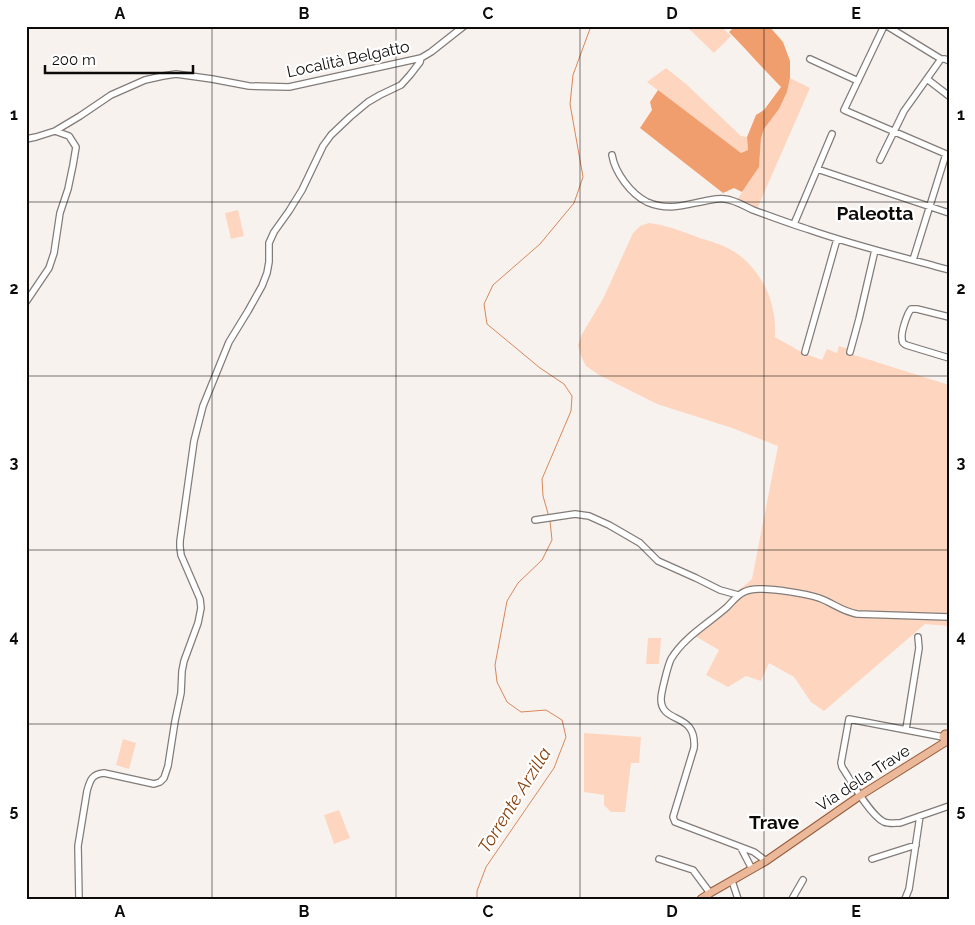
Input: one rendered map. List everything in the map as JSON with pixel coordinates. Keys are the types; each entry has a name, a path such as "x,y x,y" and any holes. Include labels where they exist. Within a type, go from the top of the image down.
{"main road":[{"name":"Via della Trave","path":"701,899 766,861 946,738"}],"street":[{"path":"79,899 78,846 89,782 98,774 104,774 154,784 164,778 168,766 175,721 182,693 184,661 198,623 200,608 198,590 180,547 183,512 196,434 203,406 221,359 262,286 267,273 269,243 274,232 302,190 323,146 331,135 350,116 368,102 401,84 410,76 421,58 432,52 464,26"},
{"path":"913,260 946,154 844,110 886,26 949,61"},
{"name":"Località Belgatto","path":"26,139 55,131 111,95 145,80 163,76 176,74 249,86 289,87 421,58"},
{"path":"880,160 904,111 941,58"},
{"path":"810,59 858,81"},
{"path":"926,79 949,96"},
{"path":"26,302 49,268 52,260 60,213 66,198 73,165 76,147 69,136 55,131"},
{"path":"794,224 832,134"},
{"path":"612,155 612,159 623,180 631,191 646,202 671,208 718,198 725,199 837,239 949,270"},
{"path":"817,169 949,213"},
{"path":"805,352 837,239"},
{"path":"850,352 875,250"},
{"path":"949,318 911,309 901,338 902,342 906,345 949,358"},
{"path":"535,520 575,514 589,516 640,543 658,561 720,590 738,595"},
{"path":"766,861 758,854 675,822 673,817 694,748 695,738 688,726 666,713 662,707 661,699 671,659 690,637 744,591 758,589 815,597 848,612 857,614 949,617"},
{"path":"906,729 919,648 918,637"},
{"path":"946,738 848,719 841,763 872,813 884,822 900,823 949,806"},
{"path":"905,899 909,889 920,816"},
{"path":"872,860 916,845"},
{"path":"741,848 752,870"},
{"path":"660,859 693,870 710,893"},
{"path":"792,899 803,880"},
{"path":"732,881 738,899"}],"shaded area":[{"path":"686,26 691,26 695,29 698,26 721,26 731,36 714,53"},
{"path":"735,26 769,26 783,42 790,61 790,78 787,92 779,109 764,129 761,138 759,167 742,192 734,188 723,193 640,128 652,110 650,102 658,90 741,153 748,150 747,137 756,115 764,110 781,87 729,32"},
{"path":"666,68 686,84 741,136 747,137 748,150 741,153 647,82"},
{"path":"790,78 810,88 757,209 737,200 759,167 761,138 764,129 779,109 787,92"},
{"path":"238,210 244,236 231,239 225,213"},
{"path":"649,223 673,228 715,243 740,256 759,276 768,293 774,313 775,337 803,353 822,360 827,349 837,353 839,346 849,349 848,353 949,385 949,626 925,624 824,711 811,702 794,677 769,663 761,681 746,676 728,687 706,675 719,650 695,636 740,596 737,592 752,579 778,446 732,428 657,404 599,375 586,366 581,356 578,345 582,334 603,299 633,233 640,226"},
{"path":"648,638 661,638 659,664 646,664"},
{"path":"584,733 641,737 639,763 631,763 625,812 611,812 604,805 604,795 584,792"},
{"path":"123,739 136,743 129,769 116,765"},
{"path":"339,810 350,838 334,844 324,815"}],"waterway":[{"name":"Torrente Arzilla","path":"549,517 543,496 542,479 571,411 572,396 564,384 540,368 487,324 484,304 493,285 540,244 574,203 583,177 570,104 573,75 591,26"},
{"name":"Torrente Arzilla","path":"477,899 477,891 486,867 554,768 566,737 562,720 546,710 521,712 507,702 497,682 495,665 507,601 518,583 542,560 552,540 550,521"}],"district":[{"name":"Paleotta","path":"875,213"},
{"name":"Trave","path":"774,822"}]}
